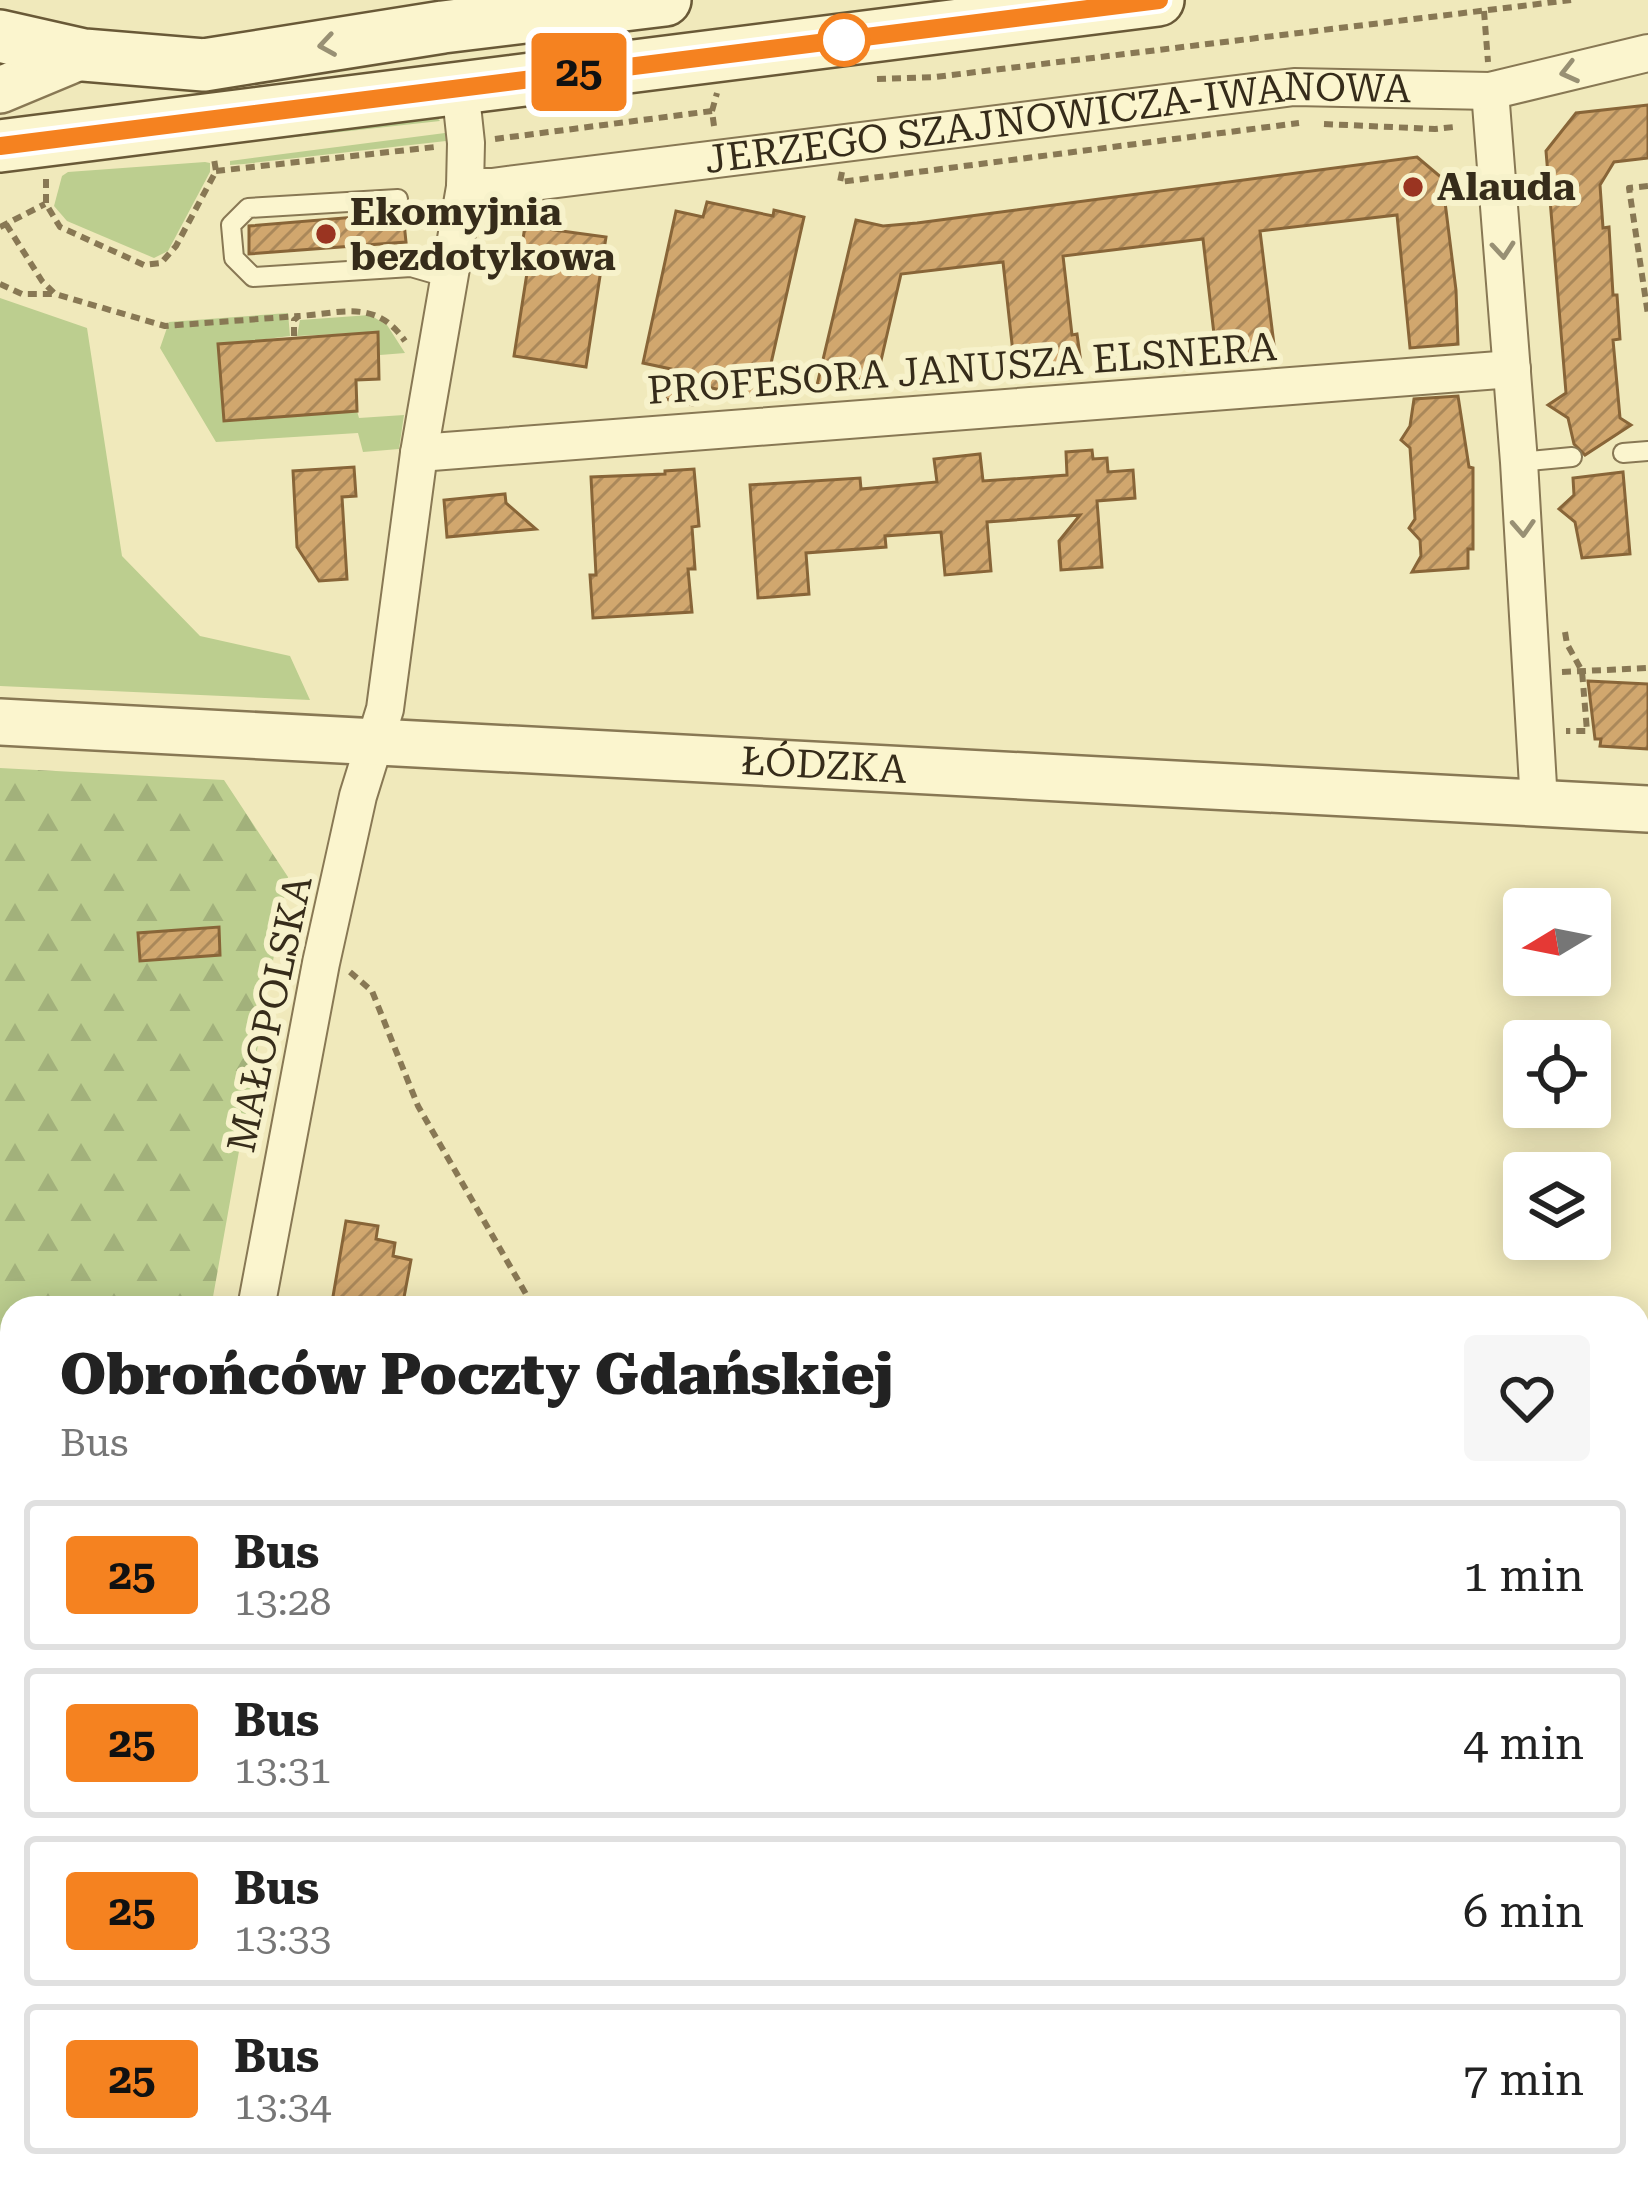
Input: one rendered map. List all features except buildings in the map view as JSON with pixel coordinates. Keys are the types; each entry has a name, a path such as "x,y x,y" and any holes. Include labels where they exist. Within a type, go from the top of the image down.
{"main road":[{"path":"0,36 84,55 204,64 443,27 665,0"},
{"path":"38,150 460,87 1158,0"}],"street":[{"name":"JERZEGO SZAJNOWICZA-IWANOWA","path":"465,187 1294,87 1491,106 1648,53"},
{"path":"0,90 84,55"},
{"name":"MAŁOPOLSKA","path":"258,1296 321,963 358,796 385,709 419,453 465,187 460,87"},
{"path":"1491,106 1539,803"},
{"name":"PROFESORA JANUSZA ELSNERA","path":"419,453 1512,369"},
{"name":"ŁÓDZKA","path":"0,722 1648,809"}],"lane":[{"path":"398,200 248,208 231,225 235,258 253,277 411,267 449,278"},
{"path":"1623,453 1648,451"},
{"path":"1519,462 1572,458"}],"path":[{"path":"935,77 1571,0"},
{"path":"1323,124 1435,129 1491,106 1484,11"},
{"path":"848,142 840,182 1301,123"},
{"path":"38,150 46,204 60,227 144,265 161,262 176,246 215,172 214,153"},
{"path":"1648,186 1629,188 1648,315"},
{"path":"46,204 3,226 55,294"},
{"path":"0,284 22,294 55,294 165,326 370,311 391,323 409,353"},
{"path":"294,336 294,320 299,316"},
{"path":"1531,674 1648,668"},
{"path":"321,963 350,971 372,991 418,1106 527,1296"}],"green space":[{"path":"434,114 440,121 73,156"},
{"path":"445,133 446,141 230,165 230,161"},
{"path":"210,163 210,172 168,251 154,258 67,221 54,206 62,176 68,172"},
{"path":"0,298 87,328 122,556 200,636 290,656 310,700 0,686"},
{"path":"288,313 290,336 218,345 224,420 357,411 359,418 404,415 399,449 363,452 358,433 216,442 160,348 169,322"},
{"path":"370,315 387,325 405,353 380,355 378,332 297,336 300,320"},
{"path":"0,768 224,780 288,877 213,1296 0,1296"}],"bus line":[{"name":"25","path":"0,146 1159,0"}],"place":[{"name":"Alauda","path":"1413,187"},
{"name":"Ekomyjnia bezdotykowa","path":"326,234"}]}
